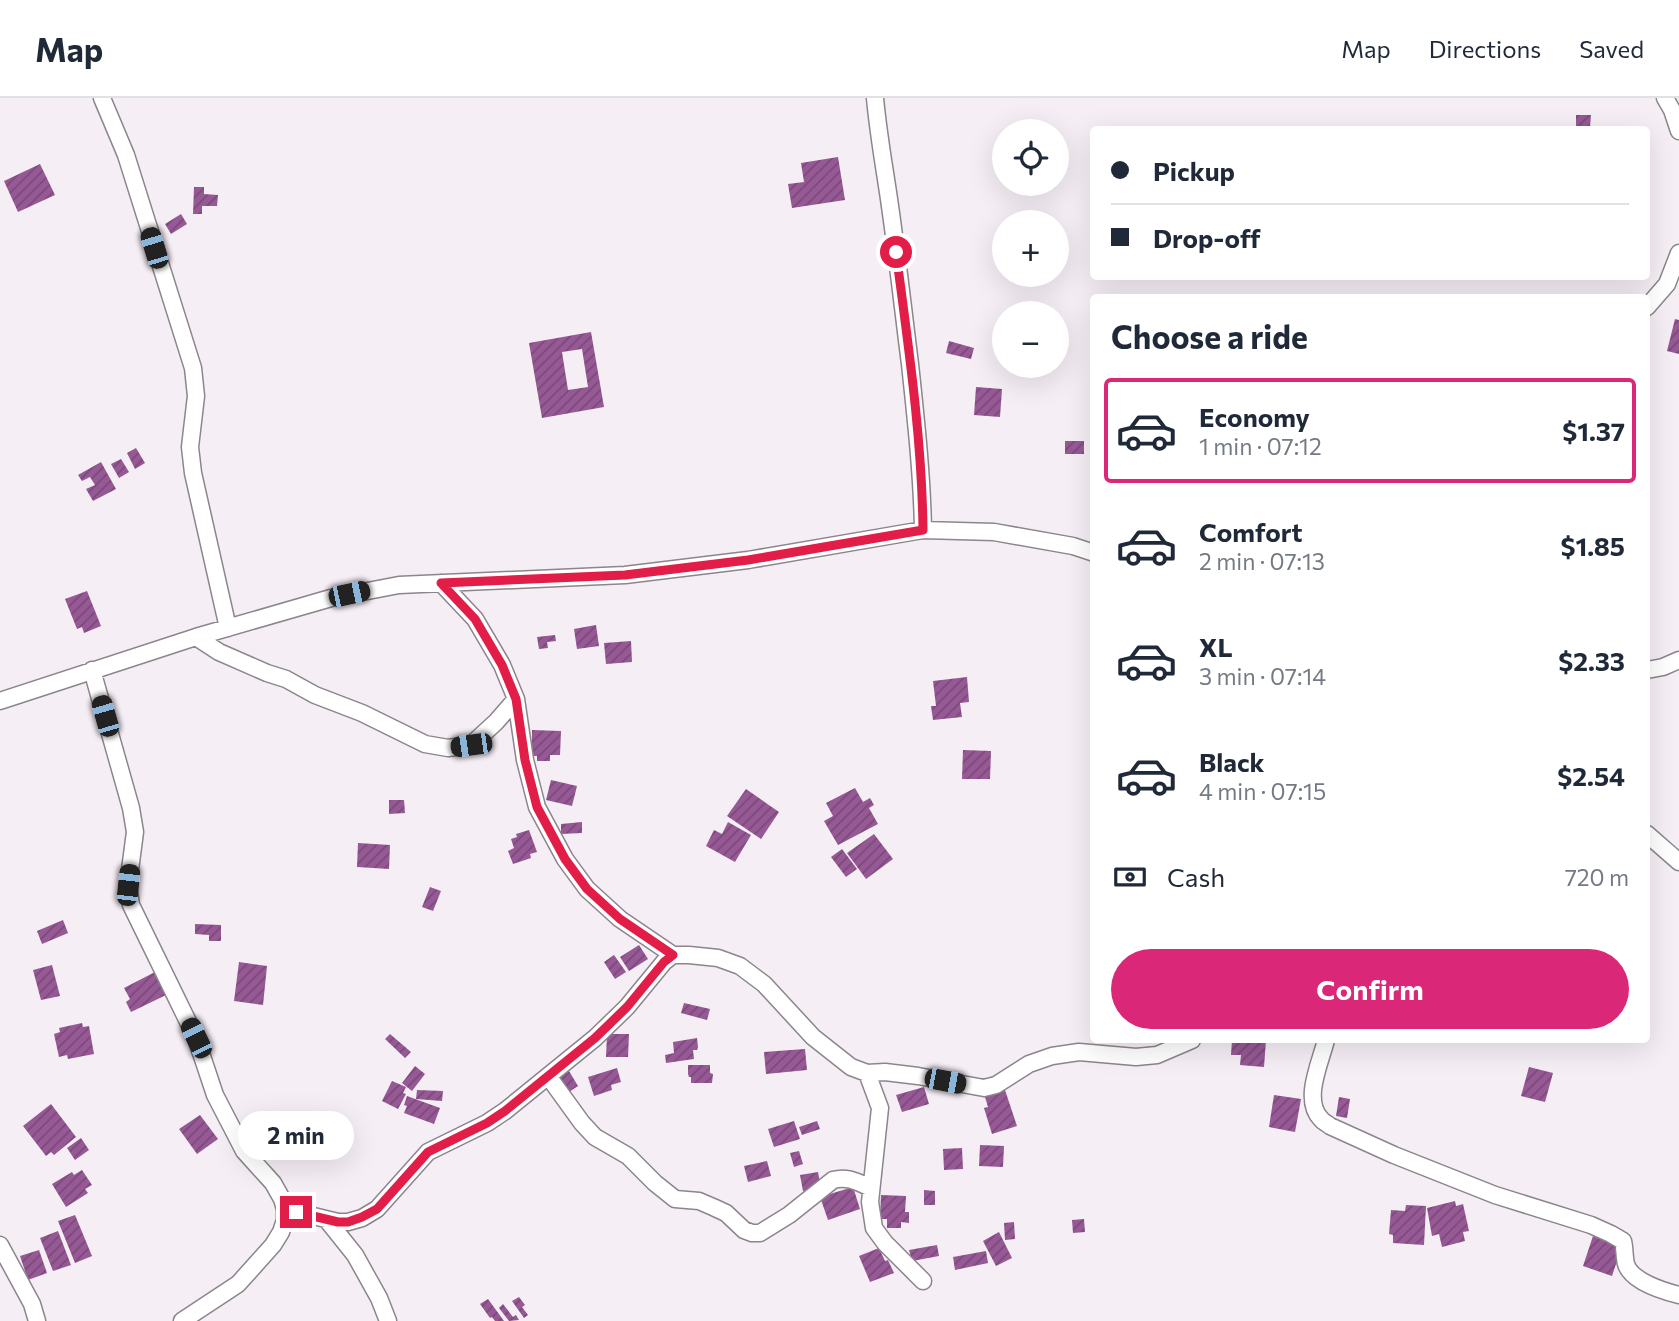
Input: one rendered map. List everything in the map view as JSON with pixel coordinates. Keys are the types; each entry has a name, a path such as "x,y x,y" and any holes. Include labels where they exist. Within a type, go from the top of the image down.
{"street":[{"path":"102,98 126,155 193,368 196,396 190,447 193,473 228,628"},
{"path":"875,98 919,444 923,530"},
{"path":"1665,98 1679,131"},
{"path":"1650,304 1673,284 1679,253"},
{"path":"0,701 196,637 331,598 399,585 625,575 748,560 923,530 994,532 1090,552"},
{"path":"441,583 475,619 502,665 516,699 525,760 537,807 565,859 587,889 620,919 673,955 718,958 740,966 764,984 813,1037 851,1067 867,1073 918,1076 984,1088 996,1086 1030,1064 1052,1056 1079,1052 1136,1057 1157,1055 1185,1043"},
{"path":"196,637 219,652 258,670 286,679 315,695 362,713 425,744 448,748 471,745 516,699"},
{"path":"1650,669 1679,660"},
{"path":"92,670 131,808 135,832 128,885 131,905 196,1038 215,1095 244,1151 273,1183 285,1209 285,1220 273,1245 238,1284 182,1321"},
{"path":"1650,837 1679,862"},
{"path":"282,1199 296,1212 327,1220 348,1222 377,1209 428,1152 487,1123 505,1111 595,1038 673,955"},
{"path":"1325,1043 1315,1078 1313,1097 1315,1110 1330,1126 1495,1195 1591,1225 1611,1234 1623,1241 1626,1265 1630,1273 1645,1283 1679,1295"},
{"path":"867,1073 880,1108 871,1188 870,1212 874,1228 923,1282"},
{"path":"548,1076 595,1138 628,1156 675,1199 699,1201 713,1207 726,1213 744,1230 752,1233 760,1233 789,1215 833,1180 850,1178 871,1188"},
{"path":"327,1220 355,1255 379,1298 388,1321"},
{"path":"0,1245 32,1304 37,1321"}],"building":[{"path":"1576,115 1591,115 1590,126 1576,126"},
{"path":"838,157 845,200 792,208 788,184 804,182 801,163"},
{"path":"40,164 55,195 18,212 4,181"},
{"path":"194,187 204,187 204,194 218,195 217,206 202,206 202,214 193,214"},
{"path":"181,214 187,224 171,234 165,224"},
{"path":"1675,319 1679,320 1679,354 1667,351"},
{"path":"591,332 604,407 542,418 529,343","holes":["582,349 588,387 568,390 562,352"]},
{"path":"949,341 974,348 971,359 946,353"},
{"path":"976,387 1002,389 1000,417 974,415"},
{"path":"1065,441 1084,441 1084,454 1065,454"},
{"path":"136,448 145,463 135,469 127,453"},
{"path":"121,459 129,472 119,478 111,464"},
{"path":"101,462 116,489 93,501 86,489 95,485 90,477 82,481 78,475"},
{"path":"87,591 101,626 84,633 82,627 77,629 65,599"},
{"path":"596,625 599,646 577,649 574,629"},
{"path":"555,635 556,641 547,642 548,648 539,649 537,637"},
{"path":"631,641 632,662 606,664 604,643"},
{"path":"967,677 969,702 960,703 962,717 933,720 931,706 936,706 933,681"},
{"path":"532,730 561,731 560,755 550,755 550,761 537,761 537,756 532,756"},
{"path":"963,750 991,751 990,779 962,779"},
{"path":"551,780 577,786 572,806 546,800"},
{"path":"855,788 863,802 870,798 874,805 869,808 878,824 838,845 824,821 833,816 826,803"},
{"path":"746,789 779,812 761,839 727,816"},
{"path":"389,800 404,800 405,813 389,814"},
{"path":"582,822 582,833 561,834 561,824"},
{"path":"728,822 751,835 735,862 706,846 714,830 722,834"},
{"path":"529,830 537,852 530,854 531,858 513,864 508,851 514,848 511,839 517,837 516,834"},
{"path":"874,834 893,859 866,879 847,853"},
{"path":"358,843 390,845 389,869 357,867"},
{"path":"842,849 857,869 846,877 831,857"},
{"path":"430,887 441,891 433,911 422,907"},
{"path":"63,920 68,933 42,944 37,931"},
{"path":"195,924 221,925 221,941 209,941 209,935 195,934"},
{"path":"639,945 648,959 629,971 620,957"},
{"path":"614,955 626,972 615,979 604,962"},
{"path":"239,962 267,966 263,1005 234,1001"},
{"path":"52,965 60,996 41,1000 33,970"},
{"path":"155,972 166,995 131,1012 126,1002 130,999 124,988"},
{"path":"684,1003 710,1009 707,1020 681,1013"},
{"path":"82,1023 83,1027 89,1026 94,1054 68,1059 67,1055 59,1057 54,1034 60,1032 59,1028"},
{"path":"390,1034 411,1052 405,1058 385,1039"},
{"path":"607,1034 629,1034 628,1057 606,1057"},
{"path":"697,1038 697,1050 693,1050 694,1059 666,1063 665,1055 674,1053 673,1042"},
{"path":"1232,1043 1266,1043 1264,1067 1240,1065 1241,1055 1231,1055"},
{"path":"805,1049 807,1070 766,1074 764,1052"},
{"path":"688,1065 710,1065 712,1083 691,1083"},
{"path":"415,1066 425,1074 412,1091 402,1083"},
{"path":"1529,1067 1553,1073 1545,1102 1521,1096"},
{"path":"617,1068 621,1082 611,1085 612,1090 594,1096 588,1077"},
{"path":"569,1071 578,1086 566,1094 556,1080"},
{"path":"392,1081 406,1087 403,1093 406,1094 398,1109 382,1101"},
{"path":"924,1087 929,1104 902,1112 896,1095"},
{"path":"417,1090 443,1091 442,1101 416,1099"},
{"path":"1005,1090 1017,1126 992,1134 984,1108 988,1107 985,1097"},
{"path":"1274,1095 1301,1099 1295,1132 1269,1127"},
{"path":"407,1096 440,1108 434,1124 404,1113"},
{"path":"1339,1097 1350,1099 1347,1118 1336,1116"},
{"path":"51,1104 76,1137 54,1155 51,1152 46,1156 23,1126"},
{"path":"200,1115 218,1139 197,1154 179,1129"},
{"path":"794,1121 800,1139 774,1147 768,1129"},
{"path":"817,1121 820,1129 802,1135 799,1127"},
{"path":"81,1138 89,1150 75,1160 67,1148"},
{"path":"980,1145 1004,1146 1003,1167 979,1166"},
{"path":"962,1148 963,1169 944,1170 943,1149"},
{"path":"799,1151 803,1164 794,1167 790,1153"},
{"path":"767,1161 771,1176 748,1182 744,1166"},
{"path":"82,1170 92,1185 85,1189 88,1193 66,1207 52,1184 72,1172 74,1175"},
{"path":"818,1172 821,1188 803,1191 800,1175"},
{"path":"853,1187 860,1209 828,1220 820,1197"},
{"path":"924,1190 935,1191 935,1205 924,1205"},
{"path":"881,1195 906,1196 905,1212 909,1212 909,1223 901,1222 901,1228 887,1228 887,1219 880,1219"},
{"path":"1455,1201 1456,1206 1463,1204 1469,1231 1463,1232 1465,1241 1442,1247 1439,1234 1432,1236 1427,1208"},
{"path":"1406,1205 1426,1206 1424,1245 1393,1243 1393,1235 1389,1234 1391,1210 1405,1211"},
{"path":"75,1215 92,1256 75,1263 58,1221"},
{"path":"1084,1219 1085,1232 1073,1233 1072,1220"},
{"path":"1014,1222 1015,1239 1005,1240 1004,1223"},
{"path":"58,1231 71,1265 53,1271 40,1238"},
{"path":"999,1232 1012,1258 996,1266 983,1241"},
{"path":"1593,1236 1622,1246 1612,1276 1583,1266"},
{"path":"937,1245 939,1256 912,1261 909,1250"},
{"path":"879,1248 894,1273 870,1282 859,1256"},
{"path":"39,1250 47,1273 28,1280 20,1256"},
{"path":"986,1251 988,1263 955,1270 953,1257"},
{"path":"519,1297 528,1315 524,1318 512,1301"},
{"path":"488,1299 504,1321 490,1318 480,1304"},
{"path":"503,1304 513,1317 516,1315 519,1320 509,1321 499,1308"}],"route":[{"path":"296,1212 348,1222 377,1209 428,1152 487,1123 505,1111 595,1038 673,955 620,919 587,889 565,859 537,807 525,760 516,699 502,665 475,619 441,583 625,575 748,560 923,530 919,444 896,252"}]}
